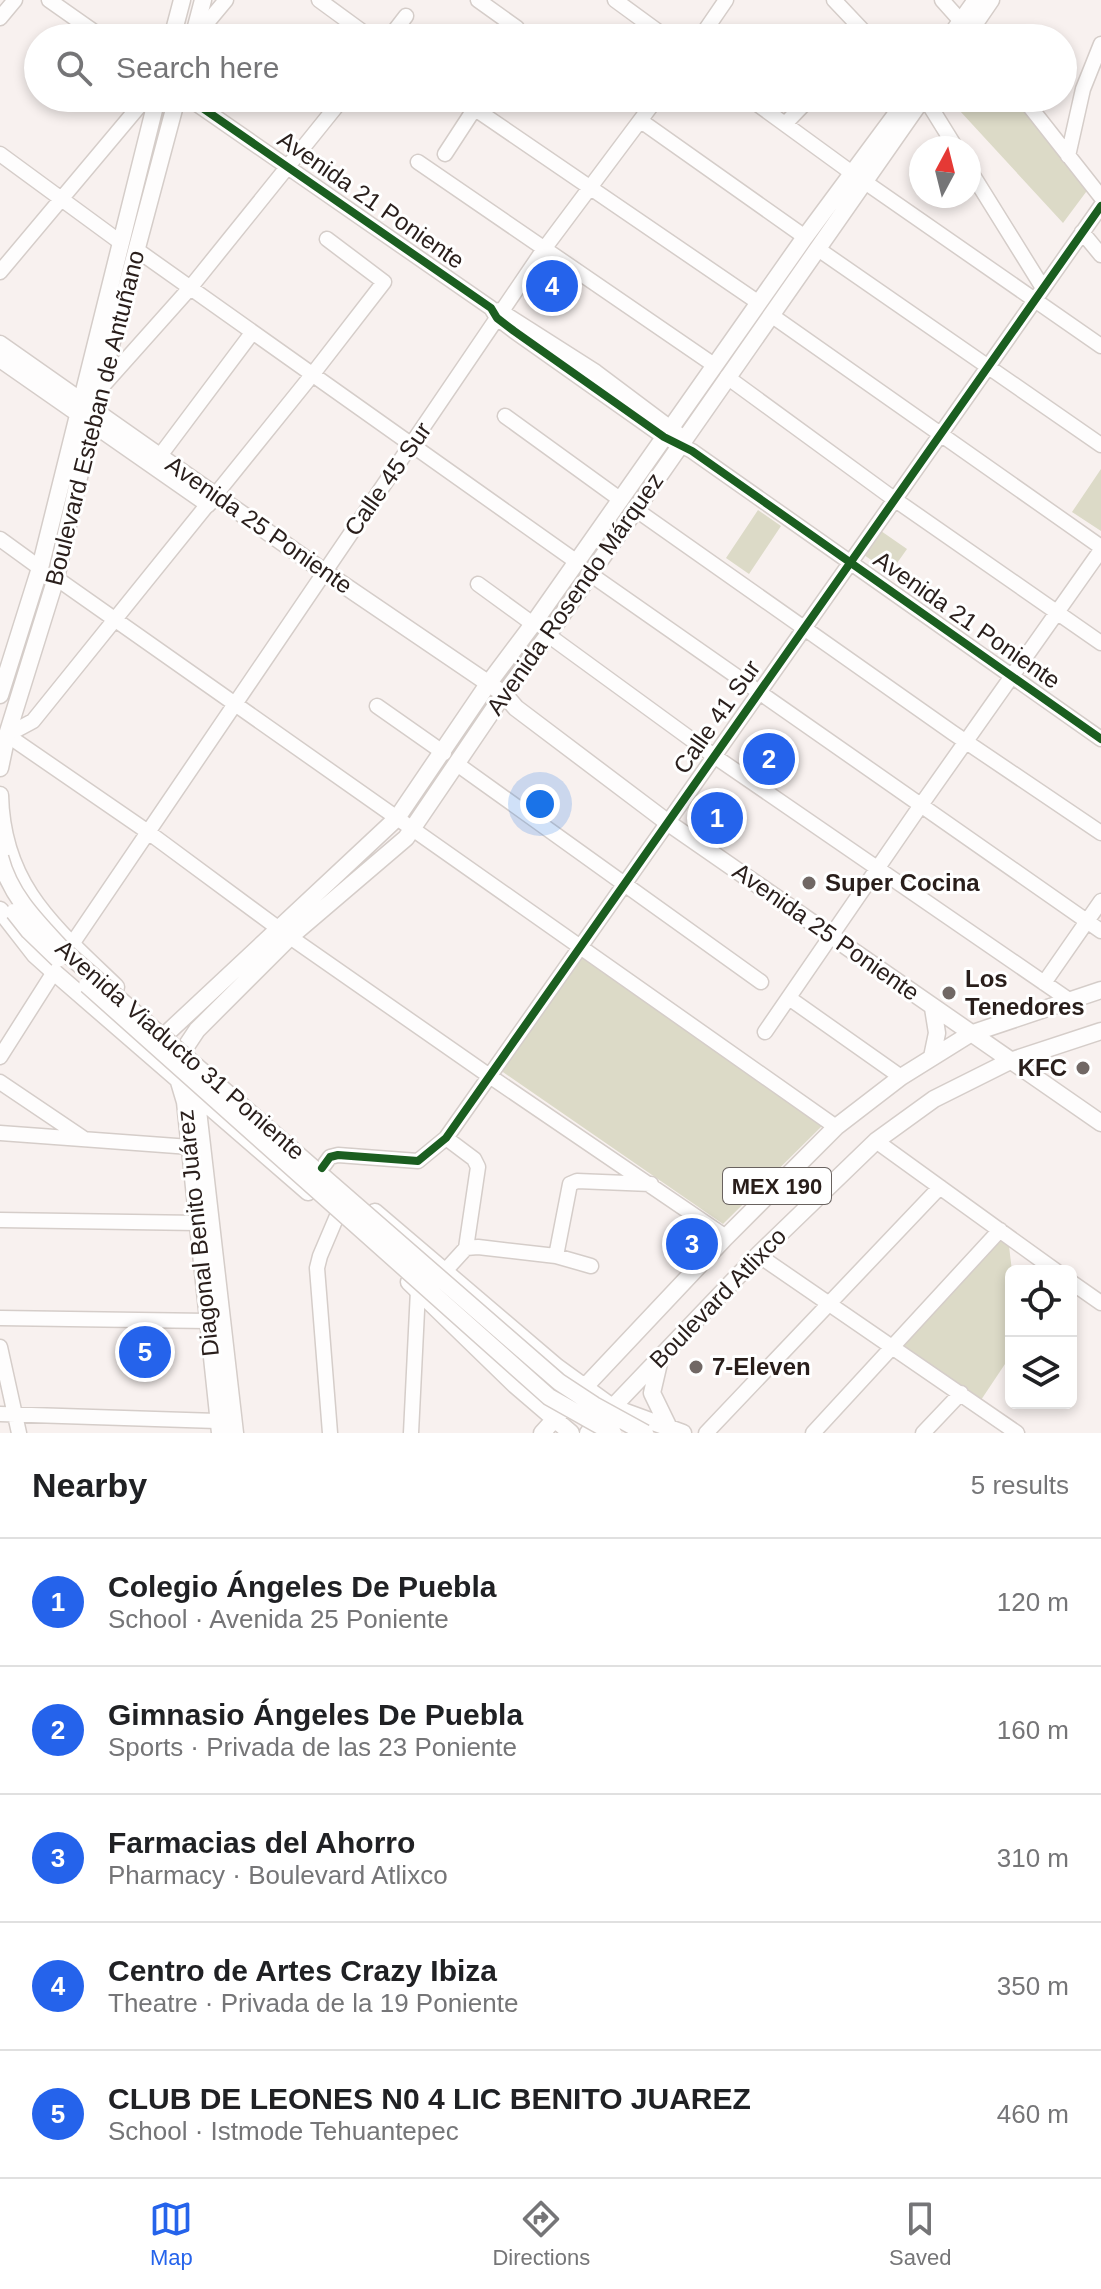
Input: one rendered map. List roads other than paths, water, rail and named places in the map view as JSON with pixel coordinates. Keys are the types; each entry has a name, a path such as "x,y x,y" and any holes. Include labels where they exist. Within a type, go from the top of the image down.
{"main road":[{"path":"176,24 182,0"},
{"path":"196,24 203,0"},
{"path":"970,24 976,0"},
{"path":"974,24 991,0"},
{"name":"Boulevard Esteban de Antuñano","path":"0,768 7,735 56,578 120,242 153,112"},
{"name":"Boulevard Esteban de Antuñano","path":"0,695 87,411 99,390 173,112"},
{"name":"Avenida Rosendo Márquez","path":"183,1051 197,1030 284,932 397,818 444,753 485,688 577,562 685,445 765,309 858,177 899,112"},
{"name":"Avenida Rosendo Márquez","path":"858,177 912,112"},
{"name":"Avenida Rosendo Márquez","path":"165,1035 284,932 406,838 590,574 667,432 714,365 765,309"},
{"name":"Avenida 25 Poniente","path":"0,344 211,500 502,698 667,822 1101,1123"},
{"name":"Avenida 25 Poniente","path":"0,359 87,411"},
{"path":"0,795 1,827 12,864 23,887 72,944 183,1051"},
{"name":"Avenida Viaducto 31 Poniente","path":"0,857 9,884 26,911 64,951 559,1382 645,1433"},
{"name":"Avenida Viaducto 31 Poniente","path":"0,886 29,931 70,970 549,1397 613,1433"},
{"path":"0,910 35,955 54,972 194,1085 322,1168 557,1367 612,1407 676,1431"},
{"name":"Boulevard Atlixco","path":"542,1433 726,1237 836,1127 901,1077 970,1034 1101,990"},
{"path":"932,1057 937,1025 933,1008"},
{"path":"197,1030 194,1085 231,1127 337,1216 457,1326 515,1385 571,1433"},
{"name":"Boulevard Atlixco","path":"588,1433 758,1255 876,1141 934,1099 1010,1061 1101,1031"},
{"name":"Diagonal Benito Juárez","path":"165,1035 194,1085 190,1147 218,1427"},
{"name":"Diagonal Benito Juárez","path":"183,1051 194,1085 201,1134 235,1433"},
{"path":"201,1134 209,1125 231,1127"},
{"path":"457,1326 479,1301"},
{"path":"660,1359 652,1393 676,1431"},
{"path":"515,1385 531,1407 534,1433"}],"street":[{"path":"0,18 15,0"},
{"path":"49,0 83,24"},
{"path":"206,24 226,0"},
{"path":"319,0 352,24"},
{"path":"478,0 511,24"},
{"path":"615,0 648,24"},
{"path":"710,24 726,0"},
{"path":"834,0 857,24"},
{"path":"942,0 962,24"},
{"path":"400,24 406,16"},
{"path":"1068,156 1083,89 1101,44"},
{"path":"0,272 134,112"},
{"name":"Avenida 21 Poniente","path":"209,112 497,312 596,372 667,432 1101,739"},
{"path":"99,390 190,288 332,112"},
{"path":"445,154 472,112"},
{"path":"481,112 590,185 1101,549 765,1032"},
{"name":"Calle 45 Sur","path":"72,944 320,576 413,445 497,312 647,112"},
{"path":"768,112 858,177 1039,294 1101,346"},
{"path":"785,124 796,112"},
{"path":"933,112 948,136"},
{"path":"1034,112 1101,197"},
{"path":"641,121 1101,445"},
{"path":"0,154 120,242"},
{"path":"418,162 714,365"},
{"path":"981,190 1039,294"},
{"name":"Calle 41 Sur","path":"322,1168 330,1157 338,1155 418,1161 446,1138 1101,206"},
{"path":"1082,232 1101,255"},
{"path":"327,239 384,282 33,721 7,735 488,1075 726,1237"},
{"path":"137,250 577,562"},
{"path":"156,460 252,333"},
{"path":"727,377 894,499 1101,643"},
{"path":"505,416 965,741 1101,833"},
{"path":"0,539 40,568"},
{"path":"590,574 1101,931"},
{"path":"56,578 836,1127"},
{"path":"478,584 533,624"},
{"path":"548,635 714,756 1069,1000"},
{"path":"377,706 444,753"},
{"path":"457,764 761,982"},
{"path":"1044,983 1101,901"},
{"path":"0,1057 54,972"},
{"path":"789,998 901,1077"},
{"path":"0,1082 85,1139"},
{"path":"0,1133 190,1147"},
{"path":"445,1271 466,1248 478,1167 474,1159 446,1138"},
{"path":"876,1141 1048,1265"},
{"path":"556,1256 570,1184 577,1181 651,1185"},
{"path":"706,1433 940,1187"},
{"path":"330,1433 317,1268 337,1216"},
{"path":"0,1220 198,1223"},
{"path":"813,1433 1000,1230"},
{"path":"466,1248 556,1256 591,1266"},
{"path":"758,1255 1017,1433"},
{"path":"1077,1286 1101,1303"},
{"path":"409,1433 418,1290"},
{"path":"0,1318 208,1321"},
{"path":"0,1347 7,1414 19,1433"},
{"path":"923,1433 961,1393"},
{"path":"7,1414 218,1427"}],"place":[{"name":"Centro de Artes Crazy Ibiza","path":"552,286"},
{"name":"Gimnasio Ángeles De Puebla","path":"769,759"},
{"name":"Colegio Ángeles De Puebla","path":"717,818"},
{"name":"Super Cocina","path":"809,883"},
{"name":"Los Tenedores","path":"949,993"},
{"name":"KFC","path":"1083,1068"},
{"name":"Farmacias del Ahorro","path":"692,1244"},
{"name":"CLUB DE LEONES N0 4 LIC BENITO JUAREZ","path":"145,1352"},
{"name":"7-Eleven","path":"696,1367"}]}
